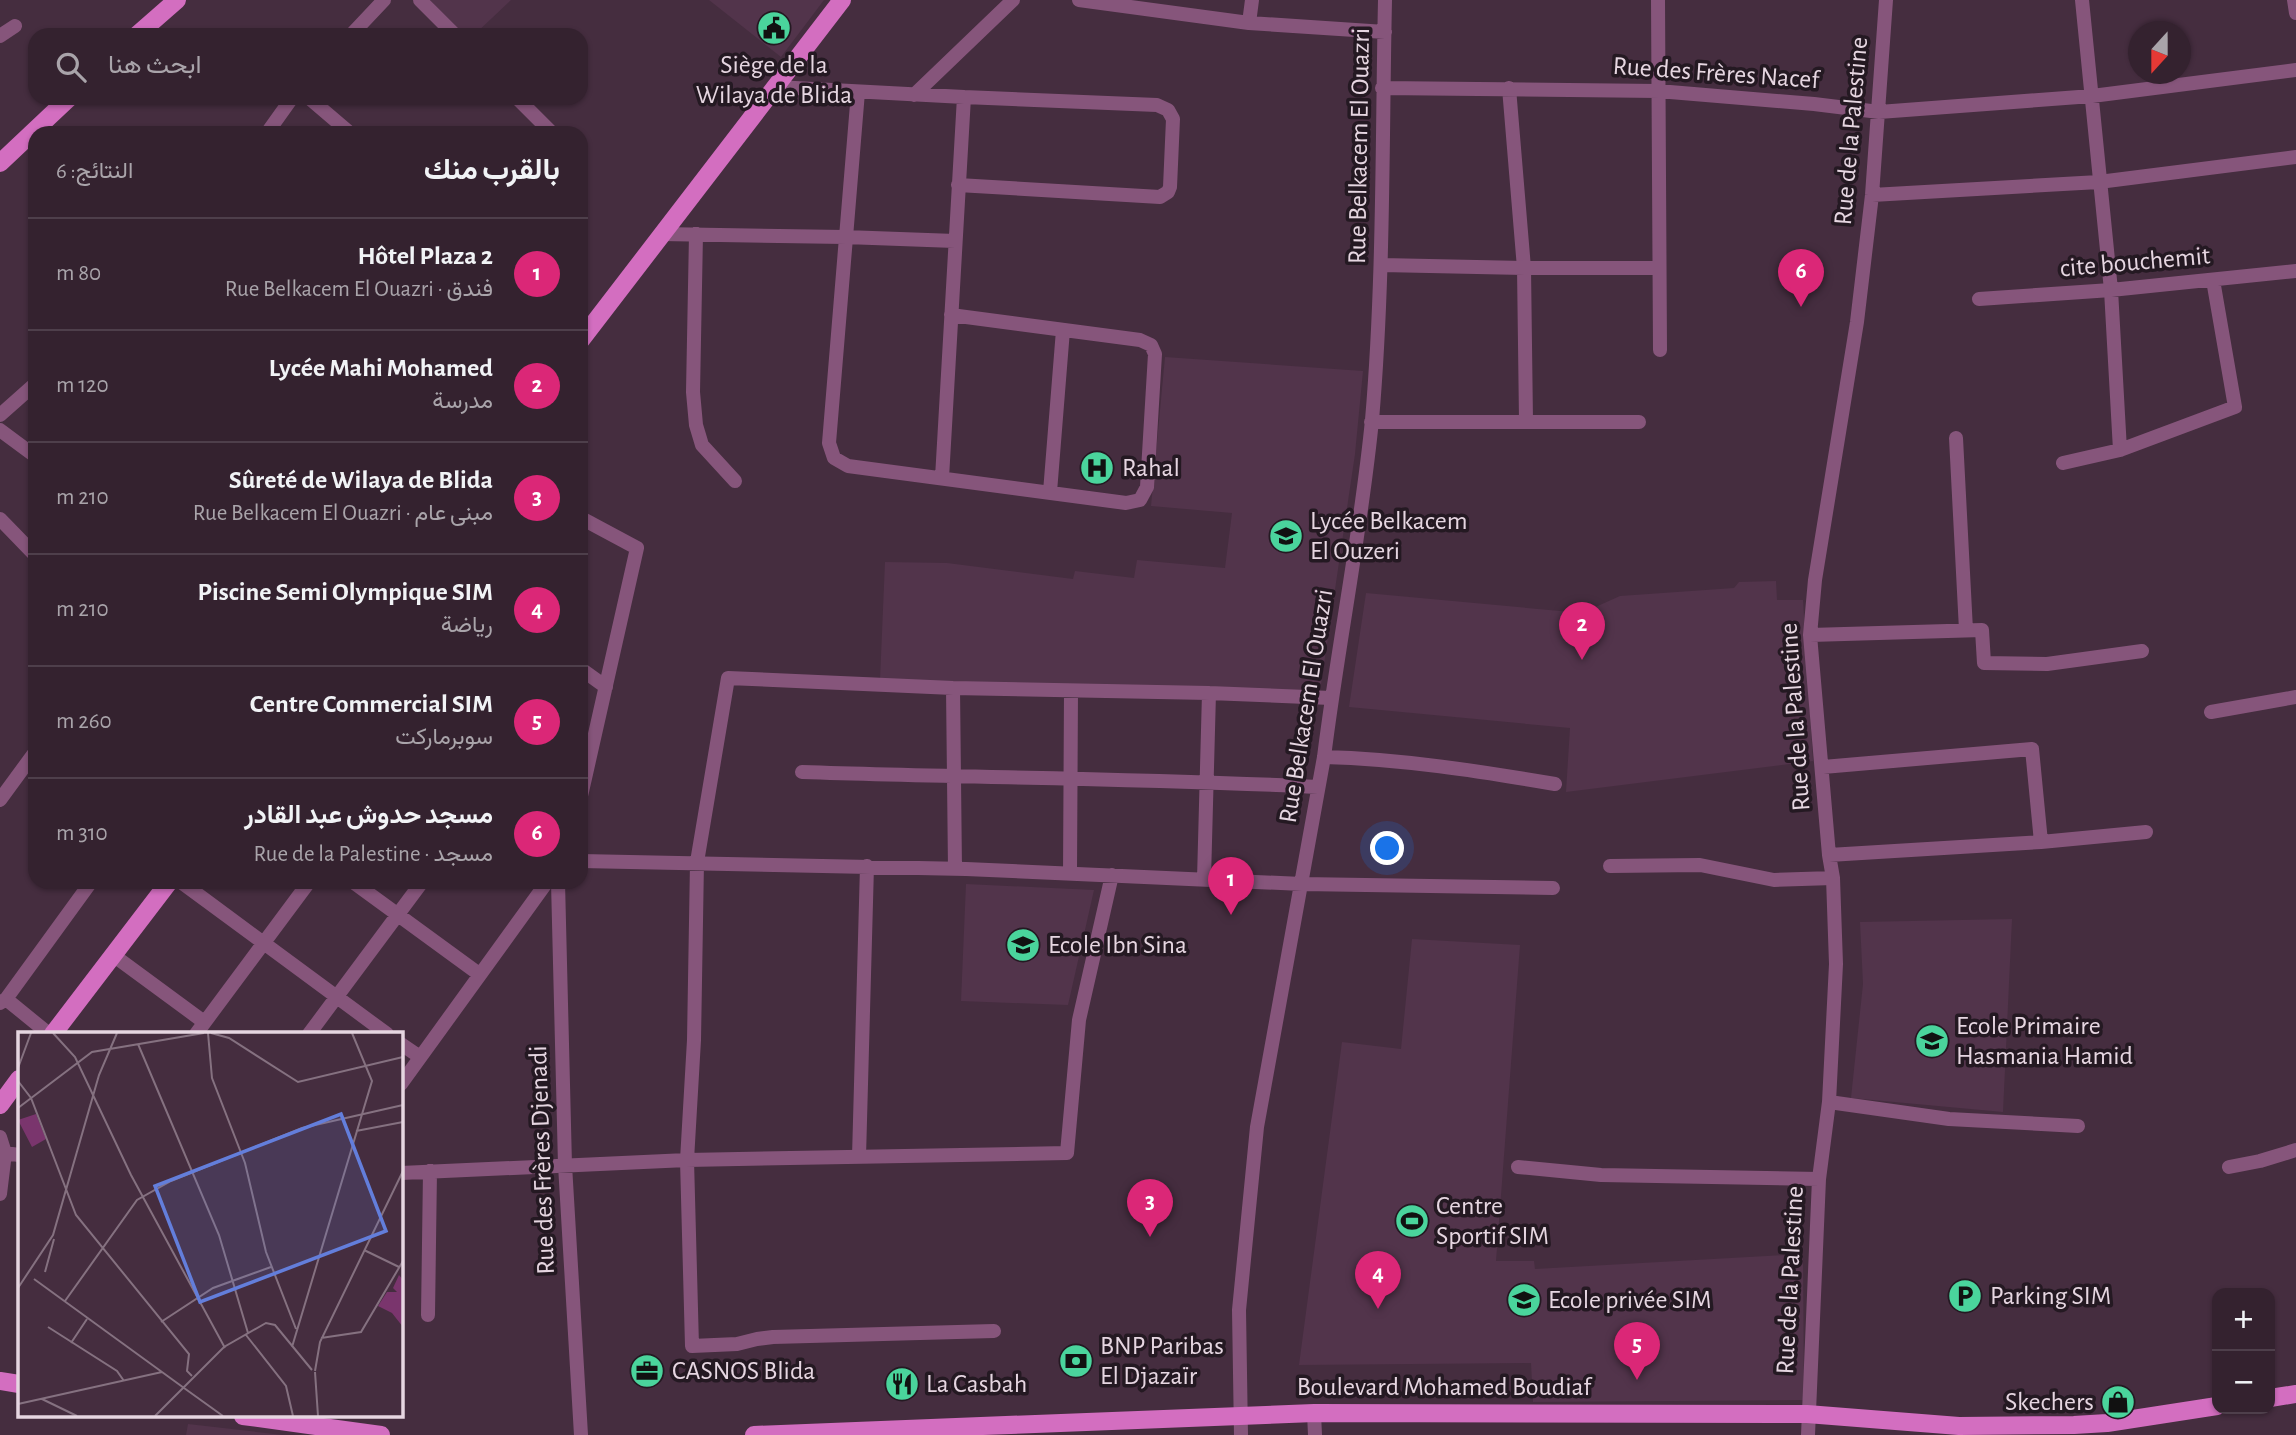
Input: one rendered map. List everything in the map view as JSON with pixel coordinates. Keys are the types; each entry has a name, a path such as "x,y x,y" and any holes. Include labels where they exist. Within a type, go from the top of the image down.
{"main road":[{"path":"145,28 177,0"},
{"path":"588,331 842,0"},
{"path":"42,126 62,105"},
{"path":"0,163 28,139"},
{"path":"53,1032 164,889"},
{"path":"0,1105 18,1080"},
{"path":"0,1381 18,1384"},
{"path":"2275,1397 2296,1394"},
{"name":"Boulevard Mohamed Boudiaf","path":"754,1435 1314,1413 1807,1414 1959,1430 2107,1423 2212,1407"},
{"path":"258,1418 381,1435"}],"street":[{"path":"358,28 384,0"},
{"path":"420,0 448,28"},
{"path":"914,95 1013,0"},
{"path":"1079,0 1249,23 1385,32"},
{"path":"1249,23 1252,0"},
{"name":"Rue Belkacem El Ouazri","path":"1241,1435 1239,1310 1257,1127 1324,757 1331,698 1349,600 1371,422 1382,265 1385,0"},
{"path":"1658,0 1660,350"},
{"name":"Rue de la Palestine","path":"1808,1435 1819,1179 1829,1102 1836,964 1833,878 1810,635 1815,580 1857,322 1872,195 1886,0"},
{"path":"2082,0 2111,290 2120,450"},
{"path":"2294,0 2296,13"},
{"path":"0,36 15,26"},
{"name":"Rue des Frères Nacef","path":"1382,88 1658,91 1879,112 2092,96 2296,70"},
{"path":"776,87 1157,105 1168,110 1173,119 1170,187 1164,195 1154,198 958,185"},
{"path":"1508,88 1524,268 1526,421"},
{"path":"858,92 829,443 834,458 848,466 1133,503 1140,500 1147,487 1154,349 1140,340 951,315"},
{"path":"942,478 964,97"},
{"path":"272,126 287,105"},
{"path":"317,105 343,126"},
{"path":"524,105 545,126"},
{"path":"1872,195 2099,182 2296,157"},
{"path":"661,234 955,241"},
{"path":"696,234 693,392 696,425 702,445 735,481"},
{"path":"1382,265 1658,268"},
{"name":"cite bouchemit","path":"1979,299 2111,290 2296,271"},
{"path":"2063,463 2120,450 2235,407 2213,280"},
{"path":"1050,492 1063,330"},
{"path":"0,415 28,390"},
{"path":"1371,422 1639,422"},
{"path":"0,430 28,451"},
{"path":"1956,438 1966,630"},
{"path":"588,522 637,548 588,764"},
{"path":"1,526 28,549"},
{"path":"1810,635 1982,630 1984,663 2047,664 2142,651"},
{"path":"588,674 606,687"},
{"path":"994,1331 773,1338 737,1345 692,1346 687,1160 694,1040 697,862 728,678 953,688 1331,698"},
{"path":"953,688 955,869"},
{"path":"1070,874 1071,691"},
{"path":"1204,879 1209,693"},
{"path":"2211,712 2296,697"},
{"path":"1823,767 2032,748 2041,842"},
{"path":"1324,757 1450,766 1555,784"},
{"path":"0,800 28,762"},
{"path":"803,772 954,778 1207,781 1318,787"},
{"path":"1829,855 2041,842 2146,832"},
{"path":"588,861 867,866 1302,884 1553,888"},
{"path":"1610,866 1700,865 1774,880 1833,878"},
{"path":"859,1157 867,866"},
{"path":"402,1172 687,1160 1067,1153 1079,1020 1112,875"},
{"path":"48,1032 3,1001 86,889"},
{"path":"190,889 384,1032"},
{"path":"113,955 200,1028 304,889"},
{"path":"363,889 479,974"},
{"path":"310,1032 417,889"},
{"path":"402,1083 542,889"},
{"name":"Rue des Frères Djenadi","path":"558,889 565,1165 581,1435"},
{"path":"402,1045 420,1057"},
{"path":"1829,1102 1949,1119 2078,1126"},
{"path":"0,1137 12,1154 0,1194"},
{"path":"2229,1167 2296,1150"},
{"path":"1518,1167 1601,1175 1819,1179"},
{"path":"428,1315 430,1171"},
{"path":"1314,1413 1315,1435"}],"shaded area":[{"path":"430,0 511,0 481,28 456,28"},
{"name":"Siège de la Wilaya de Blida","path":"709,0 824,0 781,57"},
{"name":"Lycée Belkacem El Ouzeri","path":"1165,357 1363,371 1355,454 1320,691 880,680 885,562 947,563 1073,579 1075,571 1134,578 1137,560 1225,568 1232,513 1151,506"},
{"path":"1776,581 1777,600 1803,600 1813,761 1566,792 1570,728 1349,707 1366,593 1582,613 1620,596 1734,588 1739,582"},
{"name":"Ecole Ibn Sina","path":"966,884 1094,890 1068,1005 961,1001"},
{"name":"Ecole Primaire Hasmania Hamid","path":"2012,919 2003,1112 1851,1098 1863,984 1860,922"},
{"path":"1412,939 1520,945 1496,1261 1534,1261 1535,1269 1803,1254 1804,1400 1533,1402 1531,1363 1299,1365 1342,1042 1401,1049"},
{"path":"188,1424 283,1435 186,1435"}],"place":[{"name":"Siège de la Wilaya de Blida","path":"774,28"},
{"name":"مسجد حدوش عبد القادر","path":"1801,307"},
{"name":"Rahal","path":"1097,468"},
{"name":"Lycée Belkacem El Ouzeri","path":"1286,536"},
{"name":"Lycée Mahi Mohamed","path":"1582,660"},
{"name":"Hôtel Plaza 2","path":"1231,915"},
{"name":"Ecole Ibn Sina","path":"1023,945"},
{"name":"Ecole Primaire Hasmania Hamid","path":"1932,1041"},
{"name":"Centre Sportif SIM","path":"1412,1221"},
{"name":"Sûreté de Wilaya de Blida","path":"1150,1237"},
{"name":"Parking SIM","path":"1965,1296"},
{"name":"Ecole privée SIM","path":"1524,1300"},
{"name":"Piscine Semi Olympique SIM","path":"1378,1309"},
{"name":"BNP Paribas El Djazaïr","path":"1076,1361"},
{"name":"CASNOS Blida","path":"647,1371"},
{"name":"Centre Commercial SIM","path":"1637,1380"},
{"name":"La Casbah","path":"902,1384"},
{"name":"Skechers","path":"2118,1402"}]}
